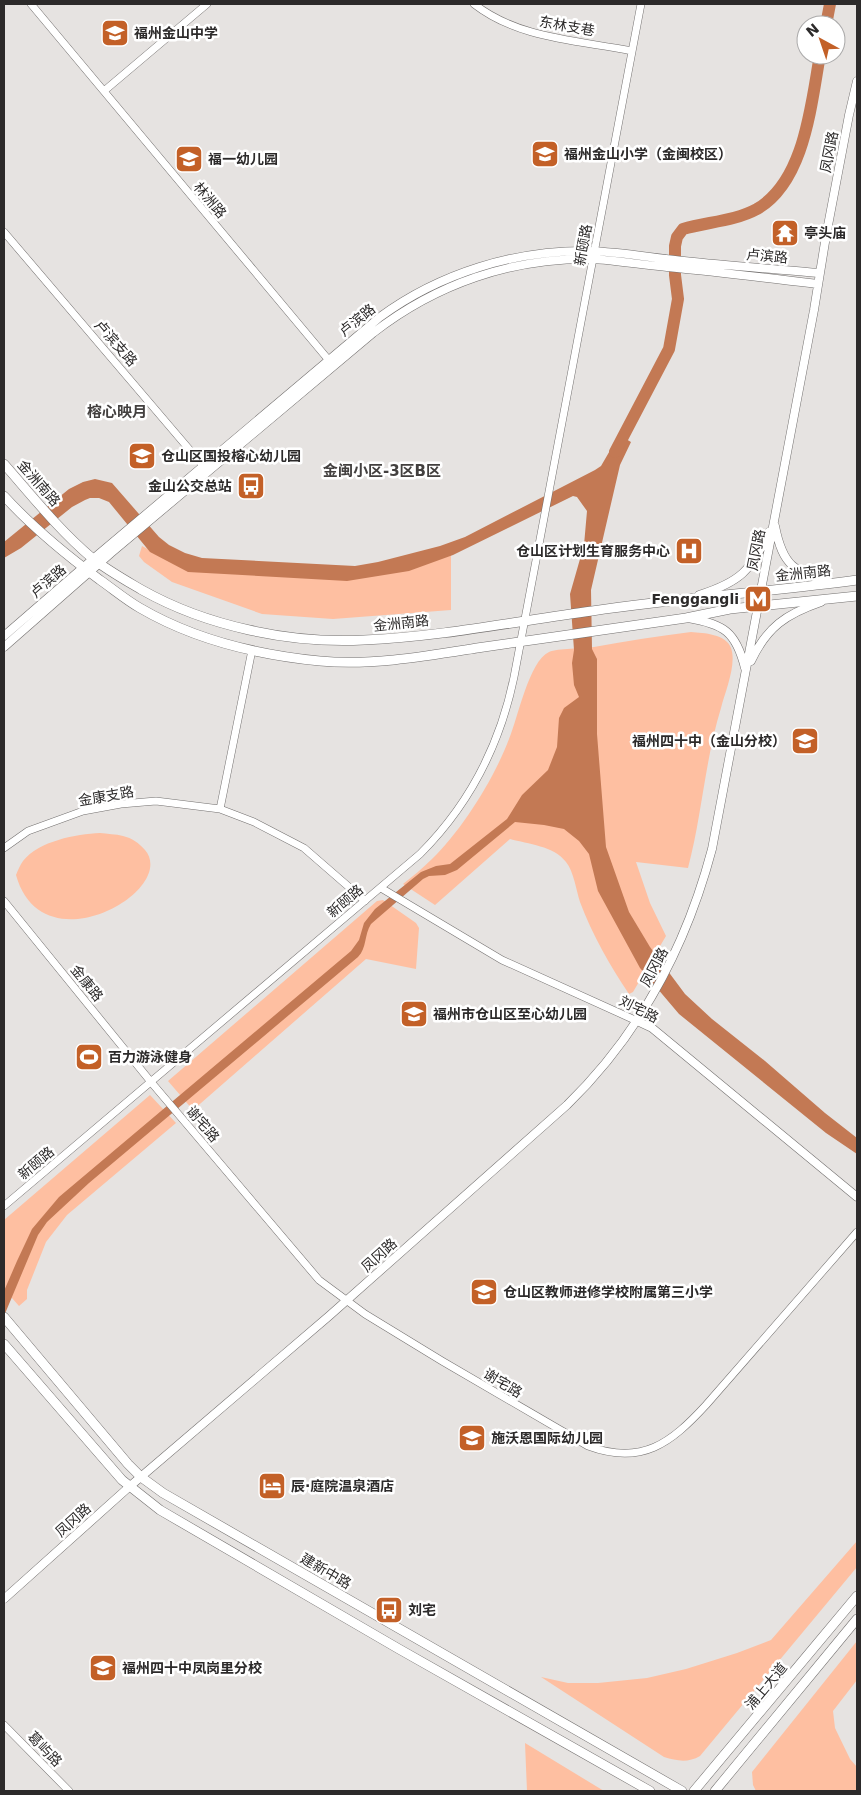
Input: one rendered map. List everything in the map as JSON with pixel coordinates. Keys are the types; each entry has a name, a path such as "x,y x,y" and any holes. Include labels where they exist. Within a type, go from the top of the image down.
{"main road":[{"name":"凤冈路","path":"4,1600 129,1487 346,1301 567,1105 602,1068 638,1020 655,991 668,967 695,906 712,849 847,124 857,81"},
{"name":"卢滨路","path":"4,636 206,469 393,308 422,290 460,273 523,256 560,252 691,266 820,273"},
{"path":"691,266 818,284"},
{"name":"金洲南路","path":"4,464 40,506 96,561 153,596 197,615 286,636 324,640 363,640 415,636 690,598 761,592 857,580"},
{"name":"金洲南路","path":"4,496 40,534 138,607 203,636 252,650 321,662 399,659 686,618 758,605 857,596"},
{"path":"774,522 779,545 789,563 802,572 834,584"},
{"path":"690,598 719,588 740,576 758,556 774,522"},
{"path":"4,647 86,570"},
{"path":"746,672 763,639 779,622 805,607 831,599"},
{"path":"686,618 710,622 721,627 729,634 742,656 746,672"},
{"name":"刘宅路","path":"638,1020 652,1028 857,1197"},
{"name":"建新中路","path":"4,1317 128,1464 141,1477 163,1493 682,1791"},
{"path":"4,1344 116,1474 129,1487 160,1510 399,1650 650,1791"},
{"name":"浦上大道","path":"694,1791 857,1596"},
{"name":"浦上大道","path":"714,1791 857,1619"}],"street":[{"name":"林洲路","path":"31,4 331,363"},
{"path":"104,91 207,4"},
{"name":"东林支巷","path":"474,4 500,21 524,30 632,51"},
{"name":"新颐路","path":"4,1206 420,854 441,832 461,806 478,779 494,745 508,703 550,491 641,4"},
{"name":"卢滨支路","path":"4,232 206,469"},
{"path":"220,809 252,650"},
{"name":"金康支路","path":"4,848 28,831 83,811 121,804 156,801 220,809 254,822 304,848 365,901"},
{"name":"刘宅路","path":"380,888 502,960 638,1020"},
{"name":"金康路","path":"4,901 151,1082"},
{"name":"谢宅路","path":"151,1082 319,1280 346,1301 442,1362 582,1443 612,1453 640,1453 660,1446 688,1424 857,1232"},
{"name":"葛屿路","path":"4,1725 69,1791"}],"shaded area":[{"path":"619,435 631,442 620,465 591,590 592,649 597,659 597,734 606,847 629,912 650,947 685,994 712,1019 857,1138 857,1154 826,1133 679,1014 640,968 598,891 589,854 579,841 564,829 515,822 457,870 445,875 429,876 423,879 371,924 363,950 358,957 89,1183 47,1222 38,1235 4,1316 4,1291 17,1261 32,1229 59,1197 351,951 359,940 364,923 375,909 421,872 436,866 450,864 507,819 522,795 548,770 557,747 559,718 564,708 579,697 574,685 572,663 574,650 570,594 584,545 587,511 577,497 573,496 453,555 409,571 347,581 188,572 150,552 109,502 99,498 90,498 72,507 21,548 4,558 4,542 69,489 83,482 95,479 112,483 159,537 169,545 185,553 202,558 355,566 378,562 440,546 465,537 595,470 601,466"},
{"path":"142,546 189,571 294,575 451,555 451,610 333,619 262,614 172,582 144,562 139,556"},
{"path":"691,632 714,635 728,643 731,648 732,670 711,747 688,868 636,862 650,903 666,936 633,992 629,994 608,961 580,902 569,866 555,852 510,839 435,905 403,884 425,866 455,834 486,787 503,754 530,678 542,657 549,652 558,650 594,647"},
{"path":"100,833 129,838 145,850 150,866 143,884 126,900 103,913 77,919 52,916 30,903 16,875 23,861 30,854 38,848 58,840"},
{"path":"383,900 416,923 419,928 416,969 366,959 193,1110 168,1081 377,901"},
{"path":"150,1095 176,1123 67,1215 46,1242 27,1290 27,1299 19,1306 4,1289 4,1220"},
{"path":"857,1541 857,1567 700,1756 696,1758 682,1761 664,1757 541,1677 568,1683 598,1683 647,1678 686,1669 771,1640"},
{"path":"857,1641 857,1680 833,1711 835,1728 850,1759 857,1767 857,1791 756,1791 753,1785 752,1772"},
{"path":"525,1743 604,1791 527,1791"}],"waterway":[{"path":"828,15 830,4"},
{"path":"615,452 669,349 678,299 675,275 675,246 677,237 683,229 730,219 748,213 757,209 773,196 786,180 796,161 809,118 818,65"}],"place":[{"name":"福州金山中学","path":"115,33"},
{"name":"福州金山小学（金闽校区）","path":"545,154"},
{"name":"福一幼儿园","path":"189,159"},
{"name":"亭头庙","path":"785,233"},
{"name":"仓山区国投榕心幼儿园","path":"142,456"},
{"name":"金山公交总站","path":"251,486"},
{"name":"仓山区计划生育服务中心","path":"689,551"},
{"name":"Fenggangli","path":"758,599"},
{"name":"福州四十中（金山分校）","path":"805,741"},
{"name":"福州市仓山区至心幼儿园","path":"414,1014"},
{"name":"百力游泳健身","path":"89,1057"},
{"name":"仓山区教师进修学校附属第三小学","path":"484,1292"},
{"name":"施沃恩国际幼儿园","path":"472,1438"},
{"name":"辰·庭院温泉酒店","path":"272,1486"},
{"name":"刘宅","path":"389,1610"},
{"name":"福州四十中凤岗里分校","path":"103,1668"}],"district":[{"name":"榕心映月","path":"117,412"},
{"name":"金闽小区-3区B区","path":"382,471"}]}
